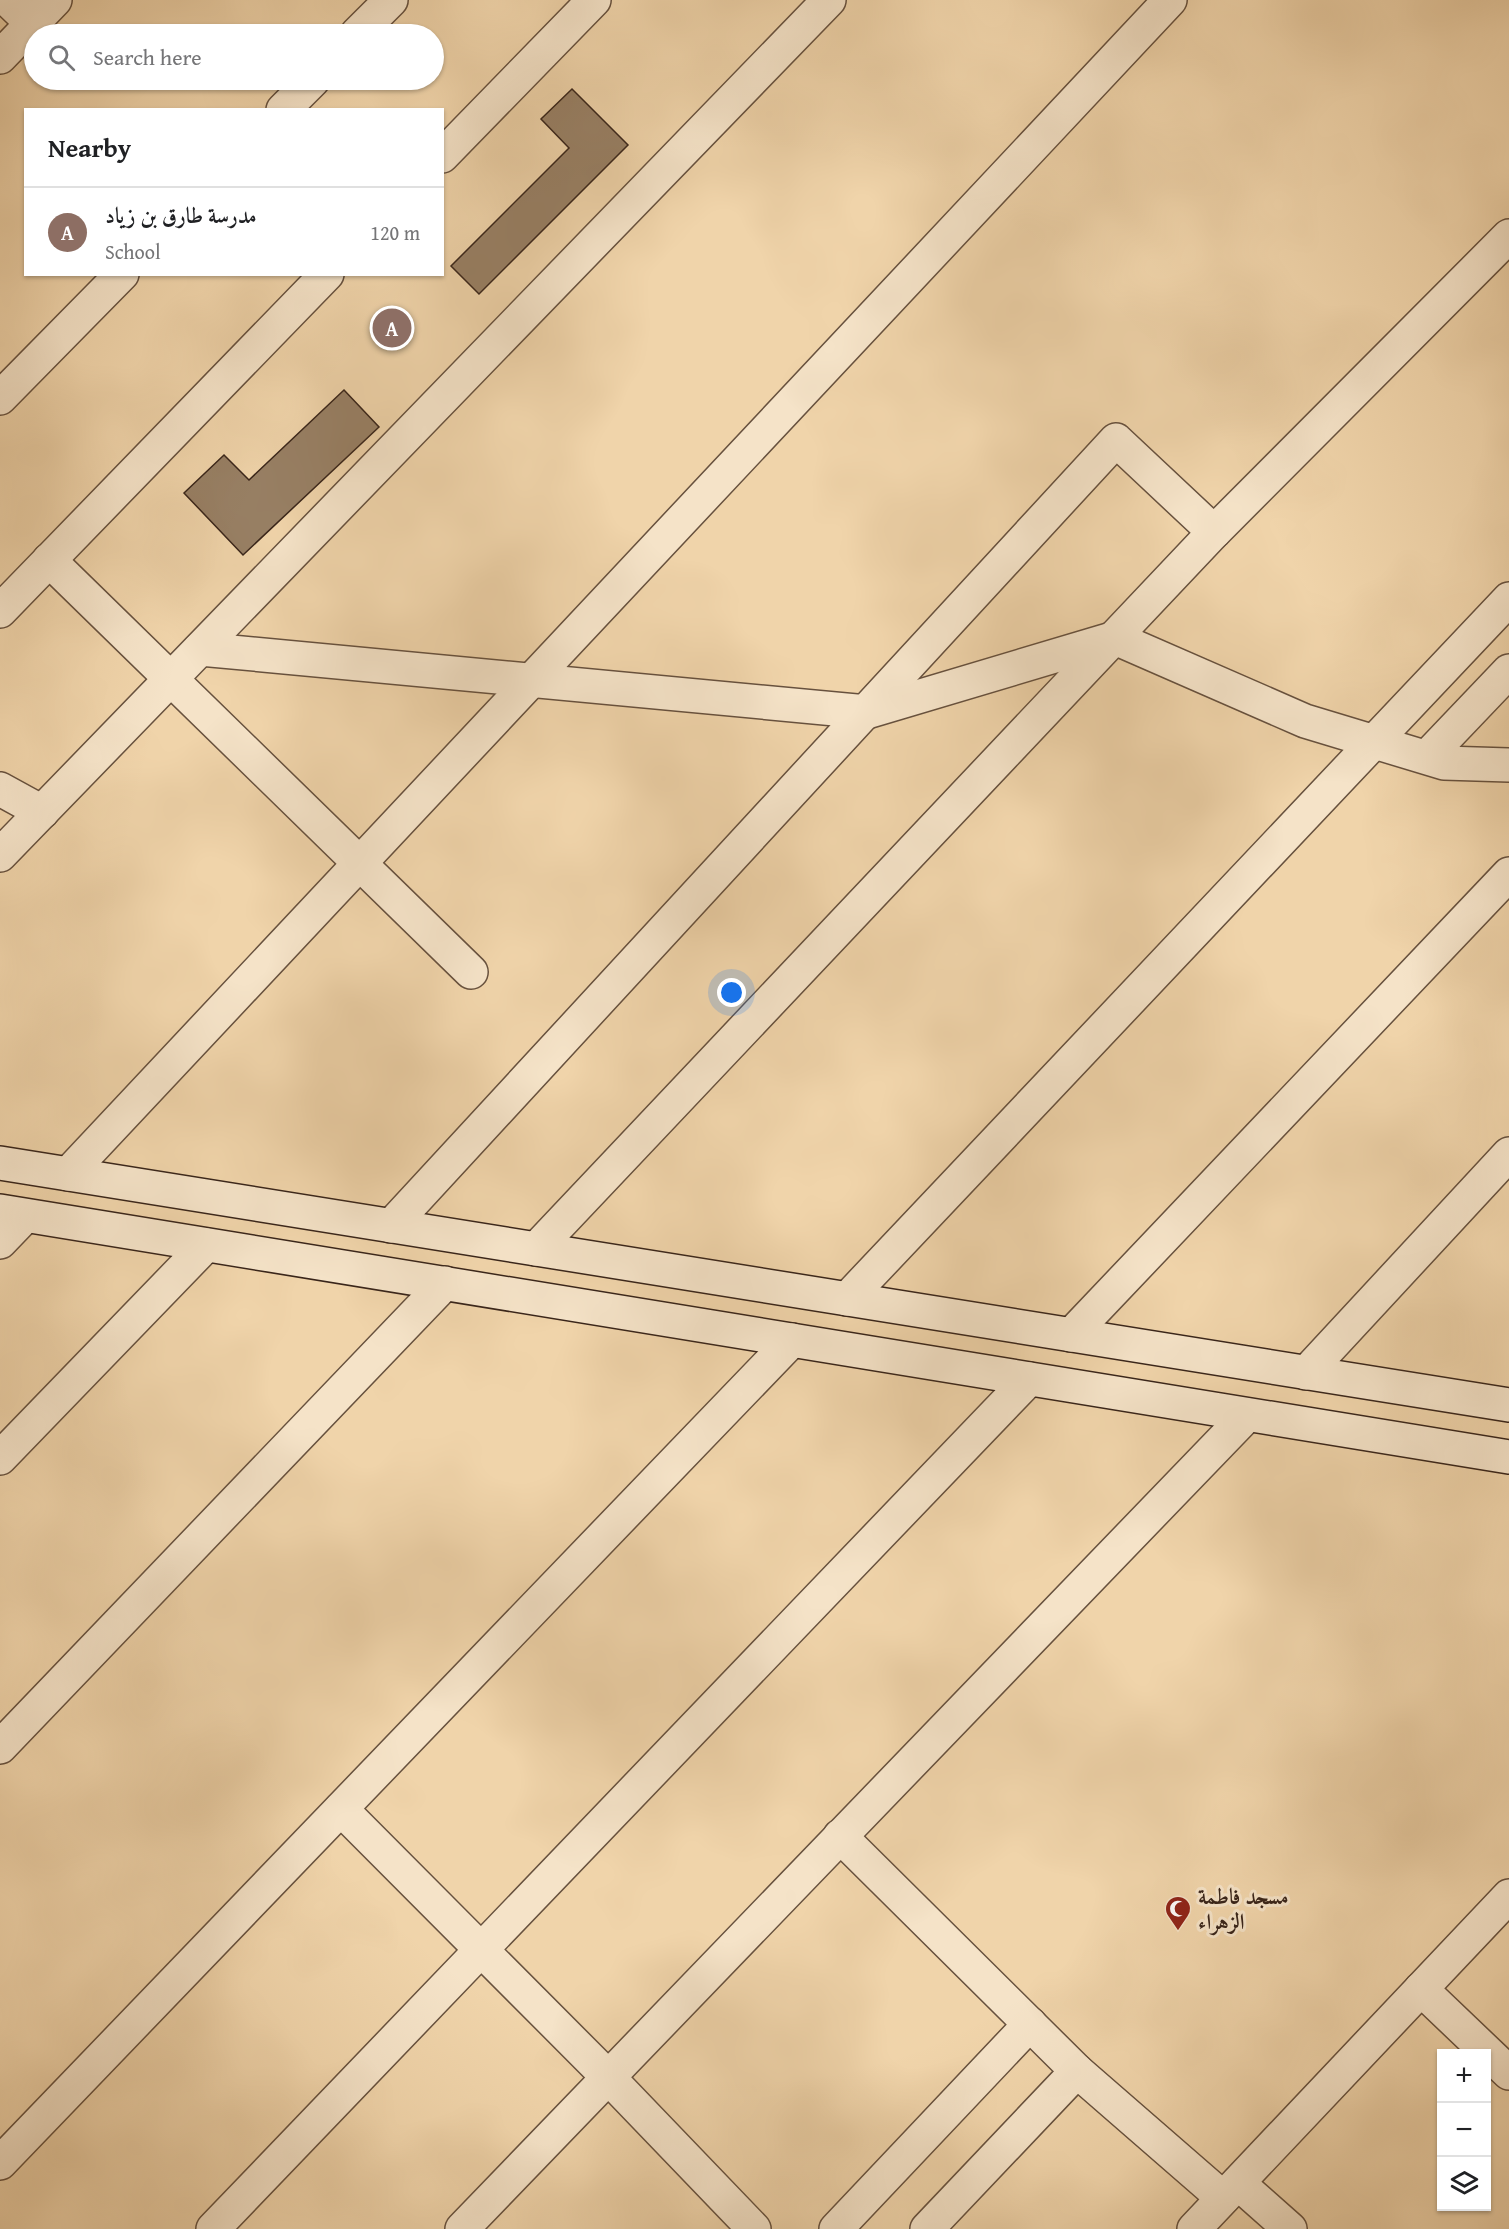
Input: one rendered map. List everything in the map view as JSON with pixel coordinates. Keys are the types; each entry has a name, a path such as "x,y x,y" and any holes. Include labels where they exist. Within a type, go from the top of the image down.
{"street":[{"path":"8,0 32,24 55,0"},
{"path":"367,24 391,0"},
{"path":"444,154 594,0"},
{"path":"0,855 829,0"},
{"path":"68,1174 1170,0"},
{"path":"0,57 24,32"},
{"path":"286,108 303,90"},
{"path":"536,1249 1214,532 1509,236"},
{"path":"0,398 120,276"},
{"path":"0,611 325,276"},
{"path":"392,1226 1116,440 1214,532"},
{"path":"49,560 471,972"},
{"path":"847,1299 1509,599"},
{"path":"200,649 867,712 1115,638 1305,721 1444,763 1509,765"},
{"path":"1427,757 1509,671"},
{"path":"0,789 42,812"},
{"path":"1071,1335 1509,874"},
{"path":"1306,1373 1509,1154"},
{"path":"0,1163 1509,1405"},
{"path":"0,1242 13,1214 1509,1457"},
{"path":"0,1458 206,1245"},
{"path":"0,1747 445,1283"},
{"path":"0,2163 792,1340"},
{"path":"213,2229 1029,1378"},
{"path":"462,2229 1247,1414"},
{"path":"341,1809 608,2077 753,2229"},
{"path":"840,1836 1077,2071 1230,2191 1290,2229"},
{"path":"1194,2229 1509,1896"},
{"path":"1420,1989 1509,2073"},
{"path":"836,2229 1030,2024"},
{"path":"927,2229 1077,2071"}],"building":[{"path":"572,89 628,145 479,294 451,266 569,148 541,119"},
{"path":"344,390 379,427 243,555 184,493 224,455 249,480"}],"place":[{"name":"مدرسة طارق بن زياد","path":"392,328"},
{"name":"مسجد فاطمة الزهراء","path":"1178,1932"}]}
